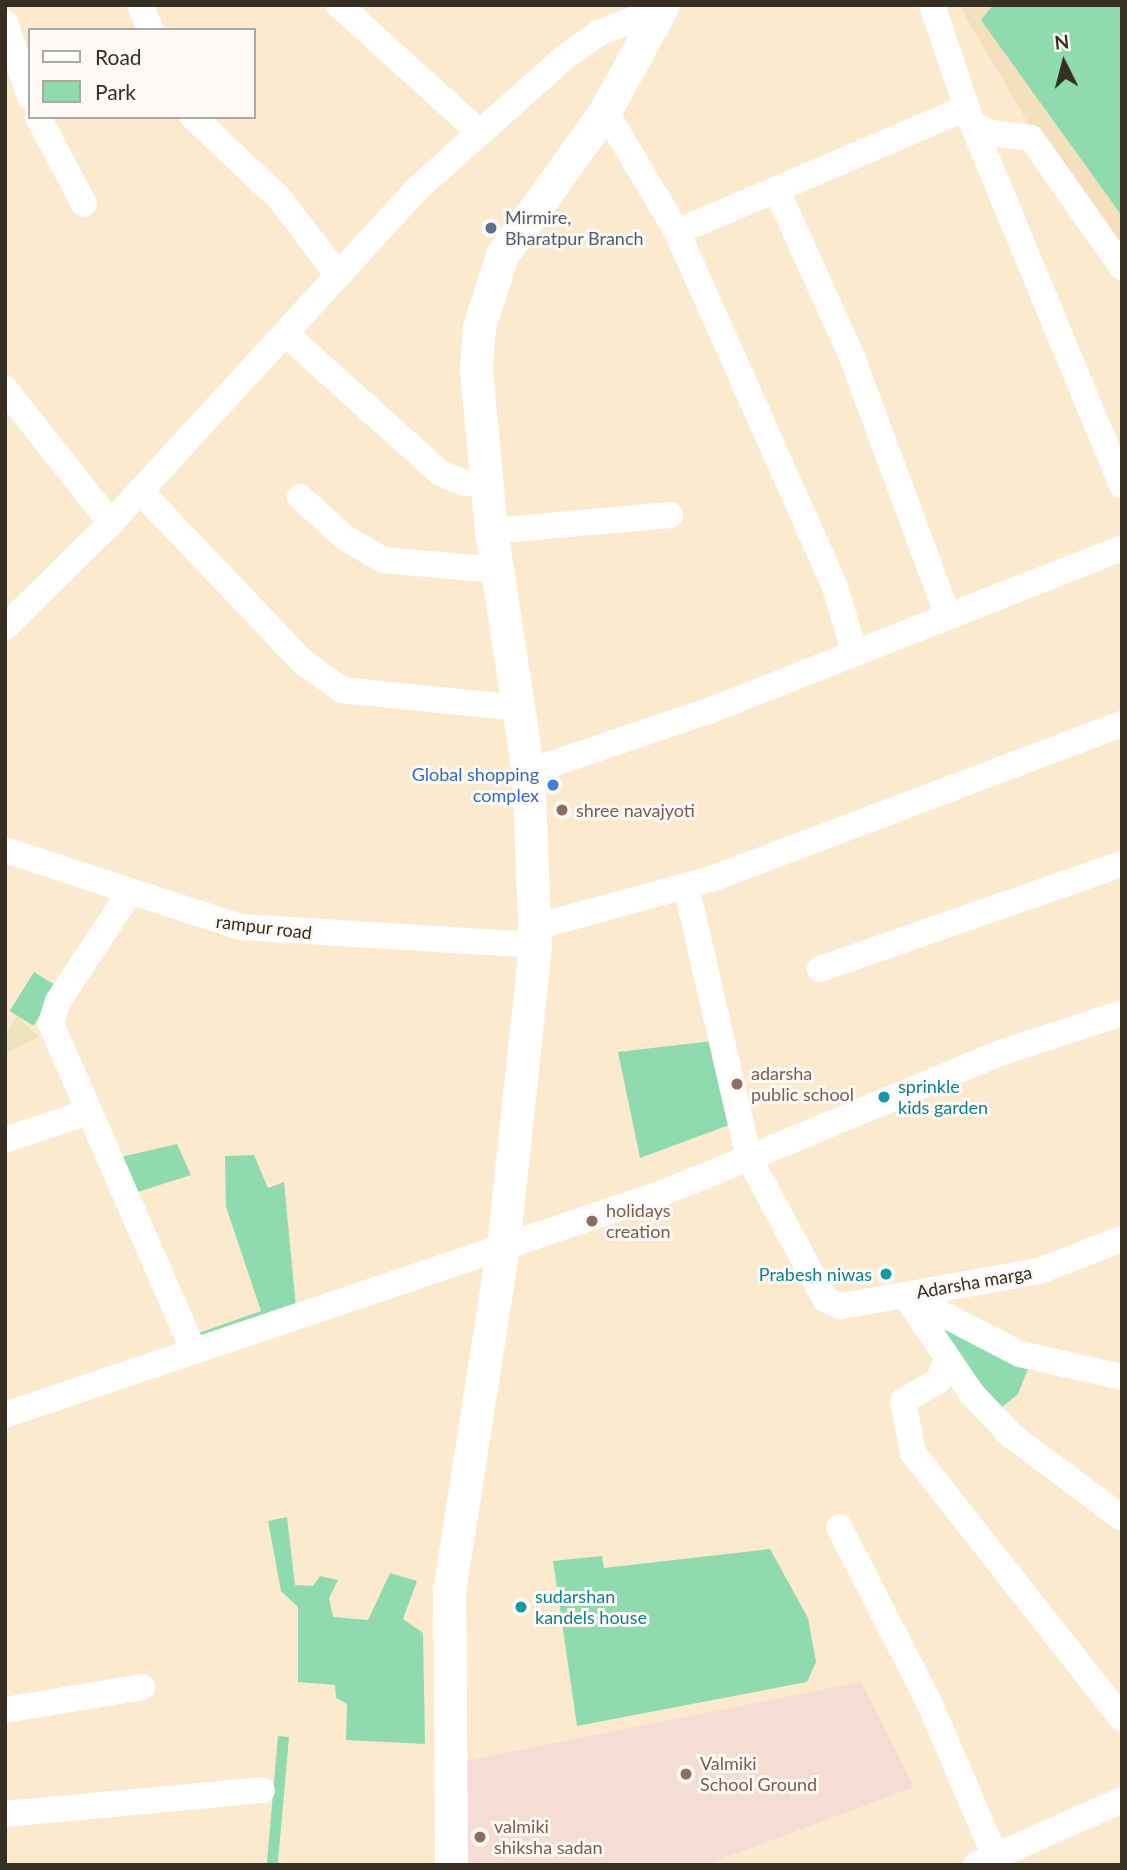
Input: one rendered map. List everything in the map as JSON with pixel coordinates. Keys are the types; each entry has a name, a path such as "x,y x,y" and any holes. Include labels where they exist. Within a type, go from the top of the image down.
{"main road":[{"path":"451,1865 449,1591 503,1246 535,936 528,772 491,531 476,369 487,289 525,218 605,111 660,6"}],"street":[{"path":"140,5 150,28"},
{"path":"339,5 479,132"},
{"path":"932,5 970,116 1122,486"},
{"path":"5,627 111,523 287,335 338,275 479,132 599,33 660,6"},
{"path":"5,23 28,91"},
{"path":"605,111 677,232 835,587 854,651"},
{"path":"677,232 970,116"},
{"path":"970,116 991,133 1031,138 1122,267"},
{"path":"39,119 84,204"},
{"path":"194,119 280,199 338,275"},
{"path":"778,193 852,357 947,614"},
{"path":"287,335 440,472 466,483 487,482"},
{"path":"5,389 111,523"},
{"path":"140,491 302,661 342,691 520,708"},
{"path":"300,497 344,537 383,560 497,570"},
{"path":"491,531 670,515"},
{"path":"528,772 711,710 947,614 1122,548"},
{"name":"rampur road","path":"5,850 128,895 241,928 535,936 685,887 1122,724"},
{"path":"820,969 1122,864"},
{"name":"Adarsha marga","path":"685,887 749,1158 825,1299 840,1306 1039,1271 1122,1239"},
{"path":"128,895 58,1002 51,1024 85,1112 193,1349"},
{"path":"5,1416 193,1349 503,1246 749,1158 1003,1052 1122,1013"},
{"path":"5,1140 85,1112"},
{"path":"905,1295 947,1359 1012,1436 1122,1518"},
{"path":"905,1295 1020,1354 1122,1377"},
{"path":"947,1359 938,1381 903,1401 913,1453 1122,1719"},
{"path":"839,1527 929,1702 990,1862 1122,1800"},
{"path":"5,1710 142,1687"},
{"path":"5,1814 262,1790"}],"shaded area":[{"path":"959,5 1122,5 1122,248 1025,118"},
{"name":"Valmiki School Ground","path":"861,1682 914,1787 705,1865 462,1865 464,1761"}],"green space":[{"path":"993,5 1122,5 1122,216 981,20"},
{"path":"34,972 58,987 33,1026 10,1011"},
{"path":"712,1041 729,1125 640,1158 618,1052"},
{"path":"177,1144 191,1175 128,1195 112,1159"},
{"path":"254,1155 268,1188 284,1182 296,1307 205,1341 196,1334 261,1311 226,1207 225,1156"},
{"path":"925,1308 1031,1361 1018,1394 994,1414"},
{"path":"287,1517 295,1585 313,1586 320,1576 338,1580 329,1598 333,1617 368,1620 390,1573 417,1581 403,1619 423,1633 425,1744 346,1740 347,1704 336,1698 335,1685 298,1682 298,1607 281,1591 268,1521"},
{"path":"770,1549 808,1618 816,1662 807,1682 577,1726 553,1561 602,1556 604,1568"},
{"path":"278,1736 289,1737 278,1865 267,1865"}],"sand":[{"path":"17,1016 39,1037 5,1054 5,1035"}],"place":[{"name":"Mirmire, Bharatpur Branch","path":"491,228"},
{"name":"Global shopping complex","path":"553,785"},
{"name":"shree navajyoti","path":"562,810"},
{"name":"adarsha public school","path":"737,1084"},
{"name":"sprinkle kids garden","path":"884,1097"},
{"name":"holidays creation","path":"592,1221"},
{"name":"Prabesh niwas","path":"886,1274"},
{"name":"sudarshan kandels house","path":"521,1607"},
{"name":"Valmiki School Ground","path":"686,1774"},
{"name":"valmiki shiksha sadan","path":"480,1837"}]}
